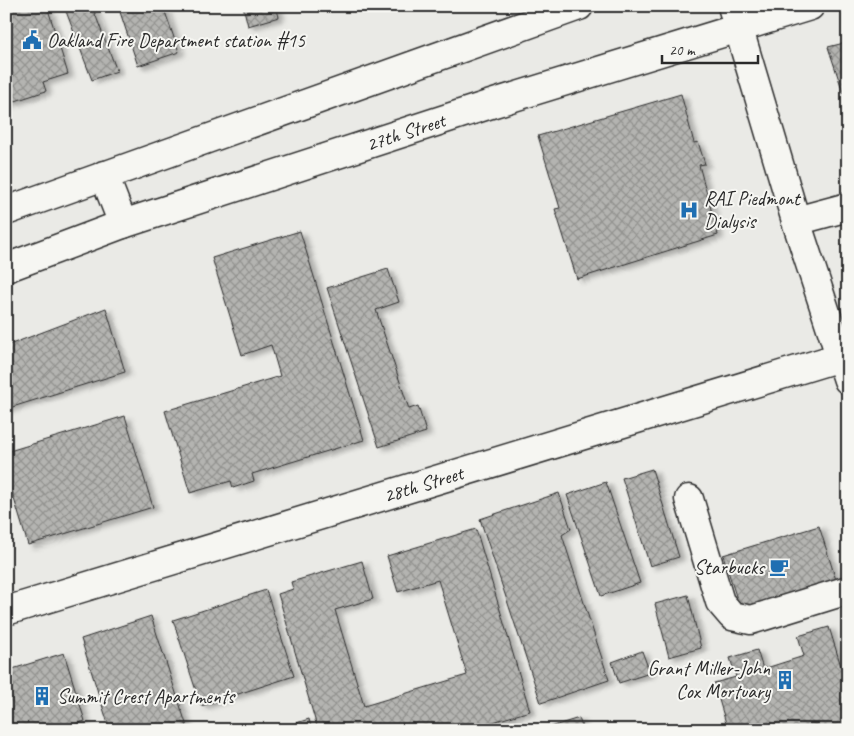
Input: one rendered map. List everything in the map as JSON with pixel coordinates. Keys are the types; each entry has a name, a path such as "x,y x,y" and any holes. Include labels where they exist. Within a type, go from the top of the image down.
{"street":[{"path":"6,210 579,6"},
{"name":"27th Street","path":"6,268 123,224 491,104 735,17 810,6"},
{"path":"735,17 796,221 844,369"},
{"path":"104,175 123,224"},
{"path":"796,221 848,207"},
{"name":"28th Street","path":"6,611 844,369"},
{"path":"689,499 720,602 732,616 751,620 848,590"}],"building":[{"name":"Oakland Fire Department station #15","path":"6,6 47,6 68,74 43,82 46,91 6,104"},
{"path":"64,6 92,6 117,71 92,80"},
{"path":"118,6 163,6 179,52 138,66"},
{"path":"243,6 276,6 279,17 248,26"},
{"path":"848,42 848,107 828,47"},
{"path":"681,94 694,143 698,142 705,164 699,165 718,235 577,279 555,209 560,208 538,136"},
{"path":"300,231 364,440 252,474 254,481 233,488 231,481 190,493 165,411 280,376 271,345 242,355 212,258"},
{"path":"388,269 399,302 376,310 409,409 418,406 426,432 379,447 327,288"},
{"path":"106,308 125,372 6,409 6,346"},
{"path":"125,416 153,507 28,545 6,472 6,452"},
{"path":"652,469 679,557 650,566 622,478"},
{"path":"606,482 640,583 601,596 567,495"},
{"path":"559,493 571,529 562,535 609,680 541,703 480,519"},
{"name":"Starbucks","path":"819,526 836,580 740,609 723,555"},
{"path":"476,529 530,711 466,730 318,730 278,594 293,589 291,582 362,561 373,599 335,610 364,706 467,675 438,580 398,592 387,556"},
{"path":"266,590 294,676 201,706 173,620"},
{"path":"688,595 701,648 669,657 655,604"},
{"path":"151,616 188,730 110,730 81,639"},
{"name":"Grant Miller-John Cox Mortuary","path":"829,627 848,689 848,706 846,707 848,730 728,730 714,683 736,677 730,658 757,650 763,669 804,656 798,636"},
{"path":"642,651 650,673 619,683 612,662"},
{"name":"Summit Crest Apartments","path":"64,653 85,721 58,730 6,730 6,671"},
{"path":"579,718 583,730 541,730"},
{"path":"309,719 312,730 274,730"}],"place":[{"name":"Oakland Fire Department station #15","path":"32,40"},
{"name":"RAI Piedmont Dialysis","path":"689,210"},
{"name":"Starbucks","path":"779,567"},
{"name":"Grant Miller-John Cox Mortuary","path":"785,680"},
{"name":"Summit Crest Apartments","path":"42,696"}]}
